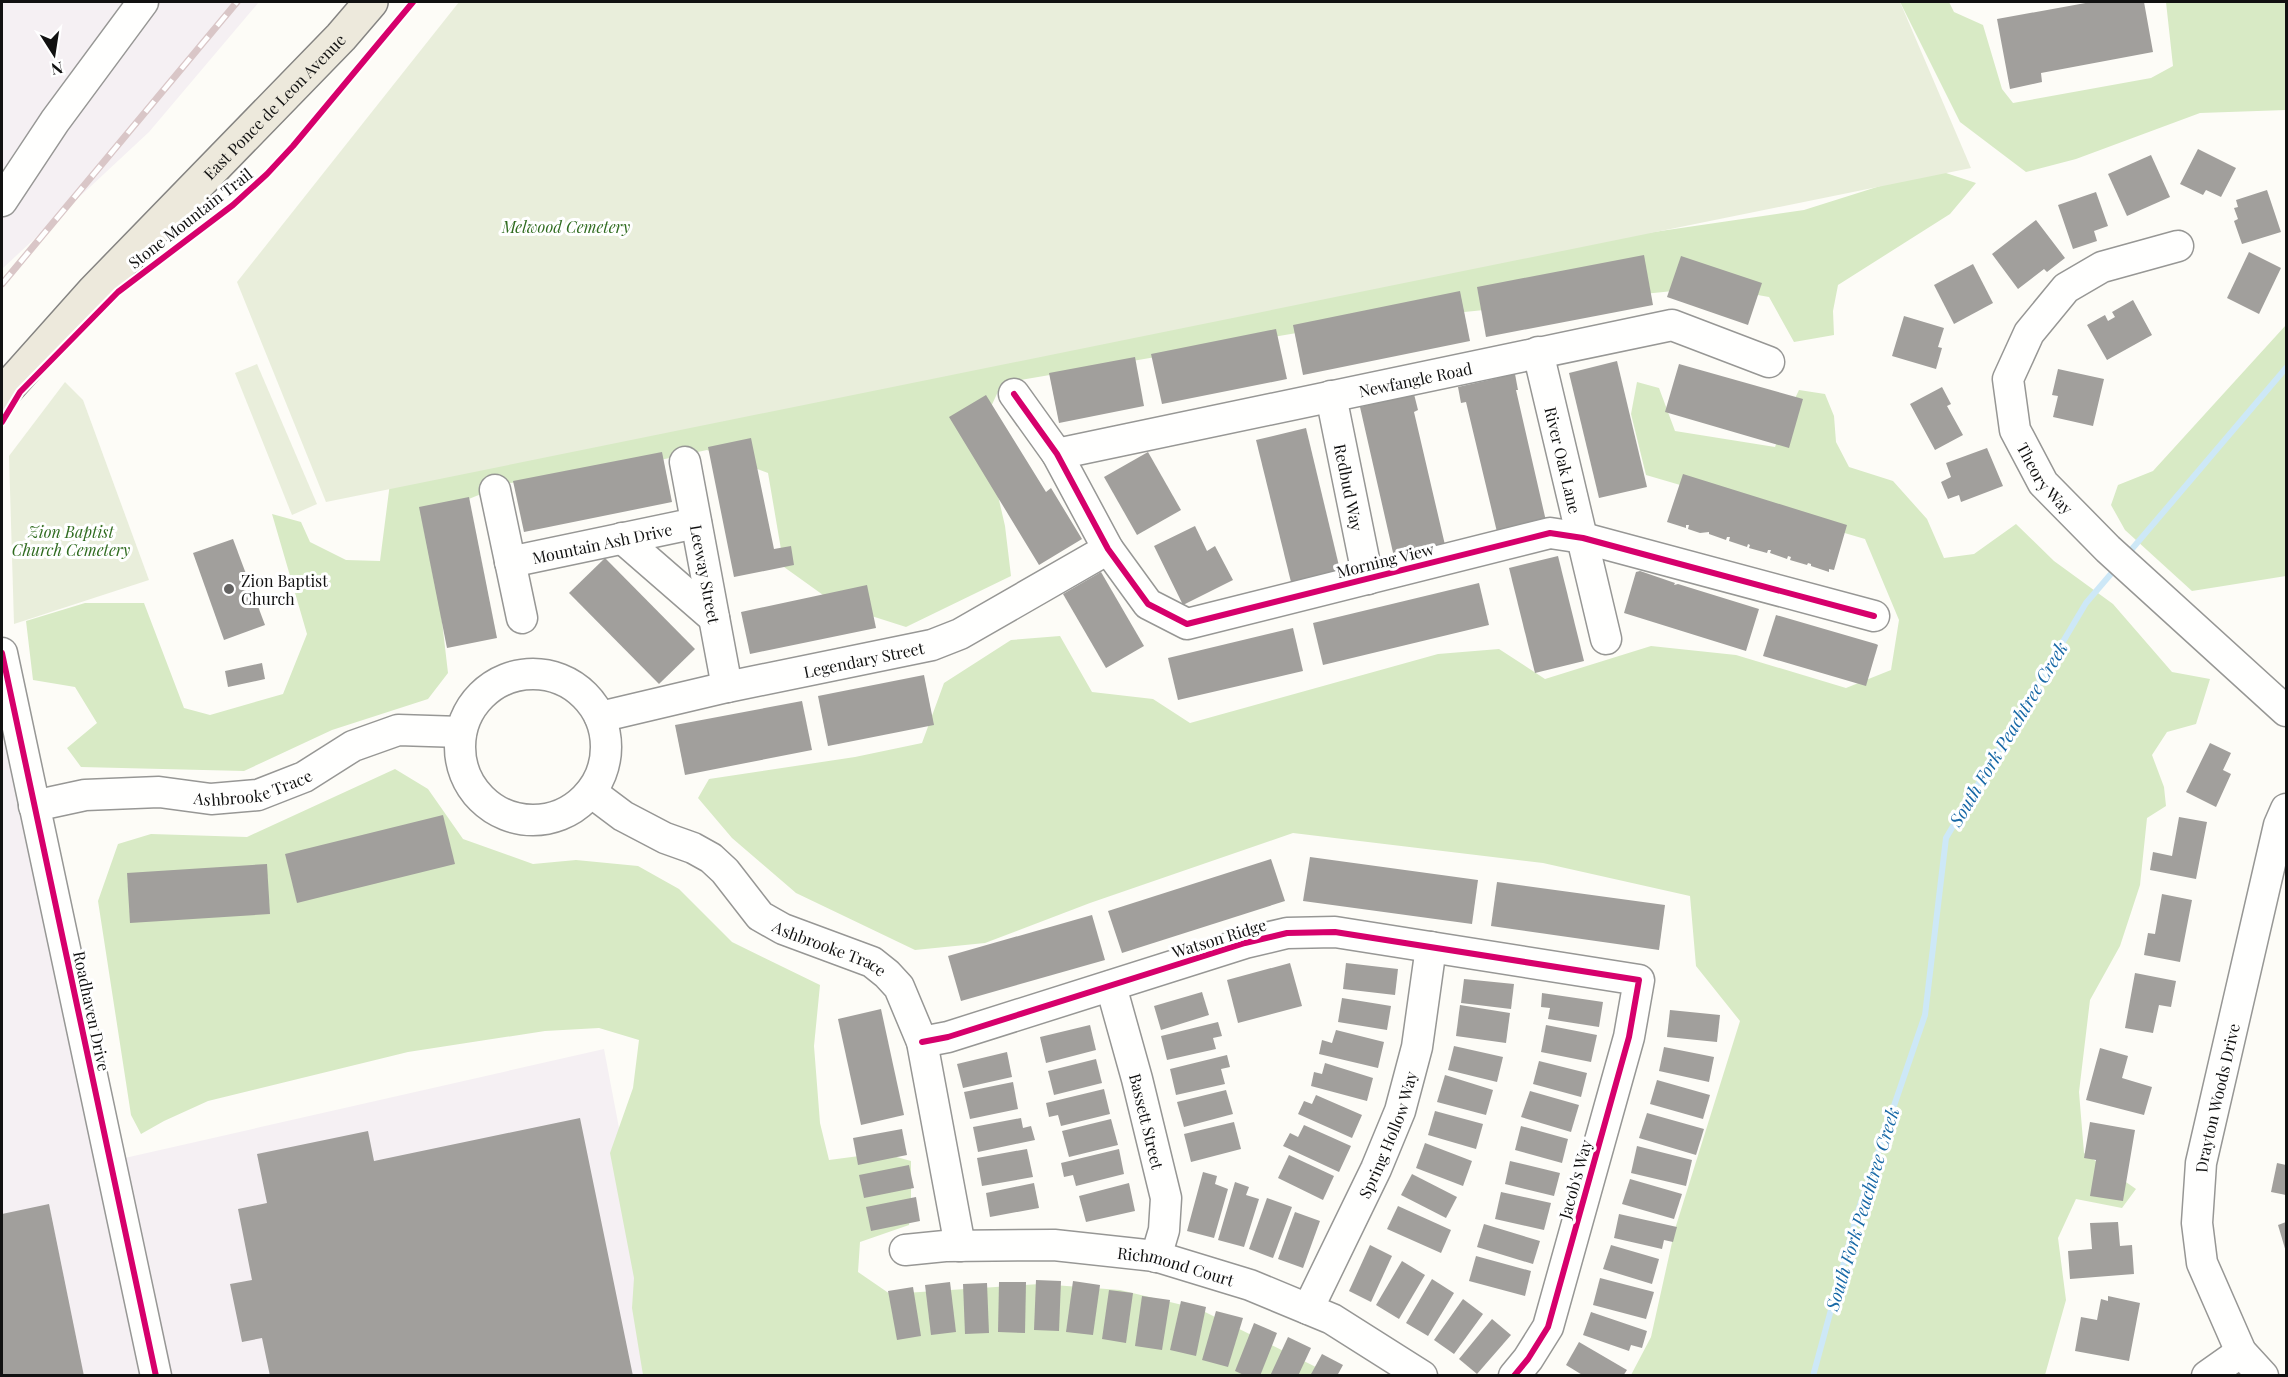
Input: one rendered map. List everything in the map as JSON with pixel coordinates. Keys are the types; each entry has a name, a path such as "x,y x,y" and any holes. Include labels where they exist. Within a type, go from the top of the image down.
{"main road":[{"name":"East Ponce de Leon Avenue","path":"2,394 94,291 342,38 371,2"}],"street":[{"path":"2,201 55,121 143,2"},
{"name":"Theory Way","path":"2178,246 2102,267 2066,288 2029,333 2008,379 2015,430 2043,483 2108,549 2286,711"},
{"name":"Newfangle Road","path":"1057,454 1672,325 1769,362"},
{"name":"River Oak Lane","path":"1538,352 1606,639"},
{"name":"Morning View","path":"1014,394 1057,454 1108,549 1148,604 1187,624 1550,533 1583,538 1874,616"},
{"name":"Redbud Way","path":"1331,396 1368,579"},
{"name":"Leeway Street","path":"685,462 727,687"},
{"path":"495,490 522,618"},
{"name":"Mountain Ash Drive","path":"510,562 696,523"},
{"path":"622,538 714,618"},
{"name":"Legendary Street","path":"600,717 727,687 932,645 960,634 1108,549"},
{"name":"Roadhaven Drive","path":"2,652 156,1376"},
{"path":"525,675 548,676 569,684 587,698 600,717 605,736 606,755 601,774 591,792 573,808 551,818 526,820 503,814 482,800 468,780 460,757 461,732 470,711 484,693 503,681 525,675"},
{"name":"Ashbrooke Trace","path":"34,806 85,795 159,792 211,799 258,795 304,777 353,746 398,730 461,732"},
{"name":"Ashbrooke Trace","path":"591,792 623,816 711,858 760,916 783,929 872,962 899,987 922,1042 960,1246"},
{"name":"Drayton Woods Drive","path":"2263,1376 2241,1352 2202,1263 2196,1223 2201,1163 2279,825 2286,809"},
{"name":"Watson Ridge","path":"922,1042 948,1036 1245,943 1287,933 1335,932 1639,980"},
{"name":"Spring Hollow Way","path":"1308,1309 1376,1169 1400,1111 1417,1047 1431,947"},
{"name":"Jacob's Way","path":"1514,1376 1528,1359 1548,1327 1629,1037 1639,980"},
{"name":"Bassett Street","path":"1111,986 1137,1079 1166,1198 1164,1230 1156,1257"},
{"name":"Richmond Court","path":"905,1250 960,1246 1054,1245 1156,1257 1250,1285 1332,1319 1422,1376"},
{"path":"2207,1376 2241,1352"}],"shaded area":[{"path":"2,2 259,2 149,132 2,269"},
{"path":"2,720 116,1160 604,1049 666,1375 2,1375"}],"green space":[{"name":"Melwood Cemetery","path":"459,2 1900,2 1971,168 326,502 237,282"},
{"path":"1900,2 1949,2 1954,12 1983,25 2002,89 2013,103 2151,78 2173,66 2166,2 2286,2 2286,110 2200,113 2076,159 2026,172 1960,122"},
{"path":"1934,169 1976,183 1950,214 1838,285 1833,311 1834,335 1794,342 1769,297 1713,287 1356,323 1002,383 982,426 1005,526 1011,576 906,627 837,605 784,567 768,473 707,450 571,479 509,483 446,508 435,561 448,673 428,699 332,730 244,771 81,767 67,748 97,723 75,687 33,680 26,621 85,603 144,603 184,708 210,715 283,694 307,634 272,514 301,522 310,542 346,560 380,561 390,483 1599,240 1804,210"},
{"path":"2286,325 2286,576 2192,591 2125,530 2111,505 2118,485 2153,471"},
{"path":"257,364 317,504 292,515 235,373"},
{"name":"Zion Baptist Church Cemetery","path":"65,382 83,400 149,580 14,624 9,456"},
{"path":"1637,382 1659,388 1675,431 1775,447 1799,390 1825,394 1834,416 1836,442 1849,467 1893,481 1927,519 1944,558 1974,554 2016,524 2054,561 2113,604 2172,672 2210,679 2196,724 2167,732 2152,755 2164,787 2166,806 2147,818 2140,885 2120,946 2090,1000 2079,1092 2084,1153 2136,1189 2122,1208 2076,1199 2058,1238 2066,1300 2045,1375 1631,1375 1651,1337 1675,1229 1740,1021 1696,966 1690,896 1543,863 1293,833 1090,903 985,943 915,950 796,893 732,838 698,798 709,779 855,757 922,743 944,683 1011,640 1060,636 1092,692 1153,699 1190,723 1438,654 1499,649 1545,679 1651,646 1736,655 1846,688 1891,670 1899,620 1865,539 1646,475 1631,414"},
{"path":"395,769 428,789 463,839 533,864 576,860 638,866 679,889 732,942 820,985 814,1046 820,1123 829,1160 882,1153 911,1161 909,1225 860,1242 858,1272 890,1294 1040,1284 1120,1290 1199,1309 1332,1375 643,1375 632,1308 634,1278 610,1153 633,1088 639,1040 599,1028 545,1031 408,1052 208,1101 141,1134 131,1115 98,901 118,844 151,834 247,837"}],"building":[{"path":"2091,2 2144,2 2153,52 2041,73 2042,82 2010,89 1997,19"},
{"path":"2198,149 2236,168 2221,197 2206,190 2203,195 2180,184"},
{"path":"2151,155 2170,197 2127,216 2108,174"},
{"path":"2267,190 2281,232 2242,244 2234,221 2238,219 2234,208 2238,207 2236,200"},
{"path":"2096,192 2108,226 2094,231 2097,241 2073,249 2058,205"},
{"path":"2036,220 2065,258 2047,272 2044,269 2018,289 1992,254"},
{"path":"2249,252 2281,268 2259,314 2227,298"},
{"path":"1644,255 1653,305 1486,337 1477,287"},
{"path":"1681,256 1762,283 1748,325 1667,297"},
{"path":"1973,264 1993,303 1954,324 1934,285"},
{"path":"1460,291 1470,341 1303,375 1293,325"},
{"path":"2133,300 2152,335 2107,360 2087,325 2105,315 2108,321 2115,317 2112,312"},
{"path":"1904,316 1944,328 1938,347 1942,348 1936,369 1892,356"},
{"path":"1276,329 1287,379 1162,404 1151,354"},
{"path":"1135,357 1144,406 1059,423 1049,373"},
{"path":"1617,361 1647,487 1599,498 1569,373"},
{"path":"1679,364 1803,399 1789,448 1665,412"},
{"path":"2058,369 2104,379 2093,426 2053,417 2058,396 2052,395"},
{"path":"1515,374 1518,390 1516,390 1546,521 1497,532 1466,402 1461,403 1458,387"},
{"path":"1942,387 1951,404 1947,406 1963,435 1935,450 1910,404"},
{"path":"1414,394 1418,410 1414,412 1445,545 1394,557 1360,407"},
{"path":"986,395 1046,492 1051,488 1082,539 1039,565 949,417"},
{"path":"1306,428 1340,570 1291,582 1256,440"},
{"path":"751,438 774,549 791,546 794,565 734,577 708,447"},
{"path":"1987,448 2003,486 1961,502 1959,495 1948,499 1941,482 1951,477 1946,463"},
{"path":"662,452 672,502 524,532 513,481"},
{"path":"1148,452 1181,510 1137,535 1104,477"},
{"path":"1683,474 1847,525 1834,570 1829,569 1829,572 1808,563 1807,565 1790,560 1791,557 1788,556 1787,559 1770,553 1771,550 1767,553 1749,548 1748,544 1747,547 1729,541 1730,537 1726,540 1709,534 1709,532 1700,533 1688,529 1689,525 1686,525 1686,528 1667,522"},
{"path":"469,497 497,638 447,648 419,507"},
{"path":"1195,526 1207,551 1215,546 1233,580 1183,605 1154,546"},
{"name":"Zion Baptist Church","path":"233,539 265,625 224,640 193,553"},
{"path":"1558,556 1584,661 1535,673 1509,568"},
{"path":"605,558 695,649 659,684 569,593"},
{"path":"1640,571 1675,583 1674,585 1678,584 1759,609 1746,651 1624,613 1636,572"},
{"path":"1101,572 1144,646 1106,668 1063,594"},
{"path":"1479,583 1489,625 1323,665 1313,623"},
{"path":"867,585 876,628 750,654 741,612"},
{"path":"1776,615 1878,645 1866,686 1763,656"},
{"path":"1293,628 1303,671 1178,700 1168,658"},
{"path":"262,663 265,679 228,687 225,671"},
{"path":"924,675 934,725 828,746 818,696"},
{"path":"802,701 812,750 685,775 675,725"},
{"path":"2210,743 2231,753 2223,770 2231,774 2216,807 2186,792"},
{"path":"443,815 455,864 297,903 285,854"},
{"path":"2179,817 2207,822 2196,879 2150,870 2153,852 2172,856"},
{"path":"1310,857 1478,880 1472,924 1303,901"},
{"path":"1271,859 1285,901 1122,953 1108,911"},
{"path":"267,864 270,914 130,923 127,873"},
{"path":"1497,882 1665,905 1659,950 1491,926"},
{"path":"2162,894 2192,900 2180,962 2144,955 2148,933 2155,934"},
{"path":"1092,915 1105,960 961,1001 948,956"},
{"path":"1290,963 1302,1006 1238,1023 1227,980"},
{"path":"1346,963 1398,969 1395,995 1343,989"},
{"path":"2135,973 2176,981 2171,1007 2159,1005 2153,1033 2125,1028"},
{"path":"1464,979 1514,984 1511,1009 1461,1003"},
{"path":"1202,992 1209,1015 1161,1030 1154,1006"},
{"path":"1542,993 1603,1002 1599,1027 1548,1019 1550,1008 1541,1007"},
{"path":"1342,998 1391,1006 1387,1030 1338,1022"},
{"path":"1460,1005 1510,1013 1506,1043 1456,1036"},
{"path":"881,1009 904,1115 861,1125 838,1019"},
{"path":"1670,1010 1720,1015 1717,1042 1667,1037"},
{"path":"1218,1022 1222,1036 1213,1038 1216,1049 1167,1060 1161,1036"},
{"path":"1090,1025 1096,1050 1046,1063 1040,1037"},
{"path":"1546,1025 1597,1035 1591,1062 1541,1052"},
{"path":"1336,1030 1384,1042 1378,1068 1319,1054 1322,1040 1332,1043"},
{"path":"1454,1046 1503,1057 1497,1082 1448,1070"},
{"path":"1664,1047 1714,1057 1709,1082 1659,1071"},
{"path":"2100,1048 2128,1056 2122,1078 2152,1087 2144,1115 2086,1100"},
{"path":"1007,1052 1012,1077 963,1088 957,1064"},
{"path":"1227,1055 1230,1067 1221,1069 1225,1084 1176,1095 1170,1069"},
{"path":"1096,1059 1102,1083 1054,1095 1048,1071"},
{"path":"1539,1061 1587,1073 1581,1097 1533,1084"},
{"path":"1325,1063 1373,1078 1367,1101 1311,1086 1314,1072 1322,1074"},
{"path":"1445,1075 1493,1090 1486,1115 1437,1102"},
{"path":"1657,1080 1710,1095 1703,1119 1650,1104"},
{"path":"1013,1082 1018,1109 970,1119 964,1092"},
{"path":"1104,1089 1110,1114 1061,1126 1058,1115 1049,1117 1046,1103"},
{"path":"1226,1090 1233,1114 1184,1127 1177,1102"},
{"path":"1530,1091 1579,1105 1571,1132 1521,1117"},
{"path":"1316,1095 1362,1115 1352,1138 1298,1114 1304,1101 1312,1104"},
{"path":"1435,1111 1483,1124 1476,1149 1428,1135"},
{"path":"1647,1113 1704,1129 1696,1155 1639,1138"},
{"path":"580,1118 633,1376 270,1376 262,1338 242,1342 230,1284 252,1280 238,1209 267,1203 257,1154 368,1131 374,1161"},
{"path":"1021,1118 1023,1128 1031,1126 1035,1140 978,1152 973,1127"},
{"path":"1111,1119 1118,1145 1069,1157 1062,1131"},
{"path":"1234,1122 1241,1149 1191,1162 1184,1134"},
{"path":"2090,1122 2135,1130 2123,1201 2090,1196 2096,1160 2084,1158"},
{"path":"1304,1125 1351,1146 1339,1172 1283,1146 1290,1133 1298,1137"},
{"path":"1521,1126 1568,1139 1562,1163 1515,1150"},
{"path":"902,1129 907,1155 858,1165 853,1138"},
{"path":"1425,1143 1472,1161 1463,1186 1416,1168"},
{"path":"1637,1146 1692,1160 1686,1186 1631,1173"},
{"path":"1027,1149 1033,1177 982,1186 977,1158"},
{"path":"1119,1149 1124,1174 1076,1186 1073,1175 1064,1177 1061,1163"},
{"path":"1289,1155 1334,1176 1323,1200 1278,1178"},
{"path":"1510,1161 1560,1173 1554,1196 1505,1184"},
{"path":"2277,1163 2286,1165 2286,1195 2271,1192"},
{"path":"909,1165 914,1188 864,1198 859,1175"},
{"path":"1203,1172 1217,1176 1215,1184 1228,1189 1214,1238 1187,1231"},
{"path":"1412,1174 1457,1197 1446,1218 1401,1195"},
{"path":"1630,1179 1682,1194 1674,1219 1622,1204"},
{"path":"1235,1182 1249,1187 1246,1195 1259,1199 1244,1247 1218,1240"},
{"path":"1034,1183 1039,1208 990,1217 986,1193"},
{"path":"1129,1183 1135,1211 1086,1222 1079,1196"},
{"path":"1501,1192 1551,1203 1544,1230 1495,1219"},
{"path":"916,1197 920,1221 871,1231 866,1207"},
{"path":"1267,1198 1292,1207 1273,1258 1249,1249"},
{"path":"49,1204 84,1376 2,1376 2,1214"},
{"path":"1398,1206 1451,1230 1441,1253 1387,1229"},
{"path":"1295,1212 1320,1221 1303,1268 1278,1259"},
{"path":"1619,1214 1677,1227 1673,1242 1664,1240 1662,1249 1614,1238"},
{"path":"2118,1222 2120,1246 2132,1245 2134,1274 2070,1279 2068,1251 2092,1249 2090,1223"},
{"path":"2286,1222 2286,1252 2278,1225"},
{"path":"1484,1224 1540,1241 1533,1264 1477,1247"},
{"path":"1370,1245 1392,1256 1371,1302 1349,1291"},
{"path":"1611,1245 1659,1259 1652,1284 1603,1269"},
{"path":"1476,1256 1531,1271 1525,1296 1469,1281"},
{"path":"1402,1261 1425,1275 1399,1319 1376,1305"},
{"path":"1600,1278 1654,1292 1646,1319 1593,1305"},
{"path":"1432,1279 1454,1293 1428,1336 1406,1323"},
{"path":"1036,1280 1061,1281 1059,1331 1034,1330"},
{"path":"1073,1281 1100,1285 1093,1335 1066,1332"},
{"path":"950,1282 956,1332 931,1335 925,1285"},
{"path":"999,1282 1026,1282 1025,1333 998,1332"},
{"path":"987,1283 989,1333 965,1334 963,1284"},
{"path":"913,1287 921,1336 897,1340 888,1291"},
{"path":"1109,1290 1133,1293 1126,1343 1102,1339"},
{"path":"1142,1296 1170,1300 1162,1350 1135,1346"},
{"path":"2108,1296 2140,1303 2129,1361 2075,1351 2081,1317 2097,1320 2101,1299 2108,1301"},
{"path":"1463,1299 1483,1314 1454,1354 1434,1340"},
{"path":"1181,1301 1206,1307 1196,1356 1170,1350"},
{"path":"1216,1311 1243,1318 1228,1367 1202,1360"},
{"path":"1591,1312 1647,1331 1642,1348 1631,1345 1629,1351 1583,1335"},
{"path":"1492,1319 1511,1335 1477,1374 1459,1359"},
{"path":"1254,1323 1277,1333 1260,1376 1246,1376 1235,1371"},
{"path":"1288,1337 1311,1348 1298,1376 1270,1376"},
{"path":"1579,1342 1627,1370 1623,1376 1584,1376 1566,1365"},
{"path":"1322,1354 1343,1365 1337,1376 1310,1376"}],"waterway":[{"name":"South Fork Peachtree Creek","path":"2126,556 2286,368"},
{"name":"South Fork Peachtree Creek","path":"1813,1376 1857,1214 1925,1015 1946,838 2086,603 2116,568"}],"railway":[{"path":"2,284 237,2"}],"cycle path":[{"name":"Stone Mountain Trail","path":"2,422 20,392 118,292 233,205 267,174 413,2"},
{"path":"1014,394 1057,454 1108,549 1148,604 1187,624 1550,533 1583,538 1874,616"},
{"path":"2,653 156,1376"},
{"path":"922,1042 948,1037 1245,943 1287,933 1335,932 1639,980 1629,1037 1548,1327 1528,1359 1514,1376"}],"place":[{"name":"Zion Baptist Church","path":"229,589"}]}
